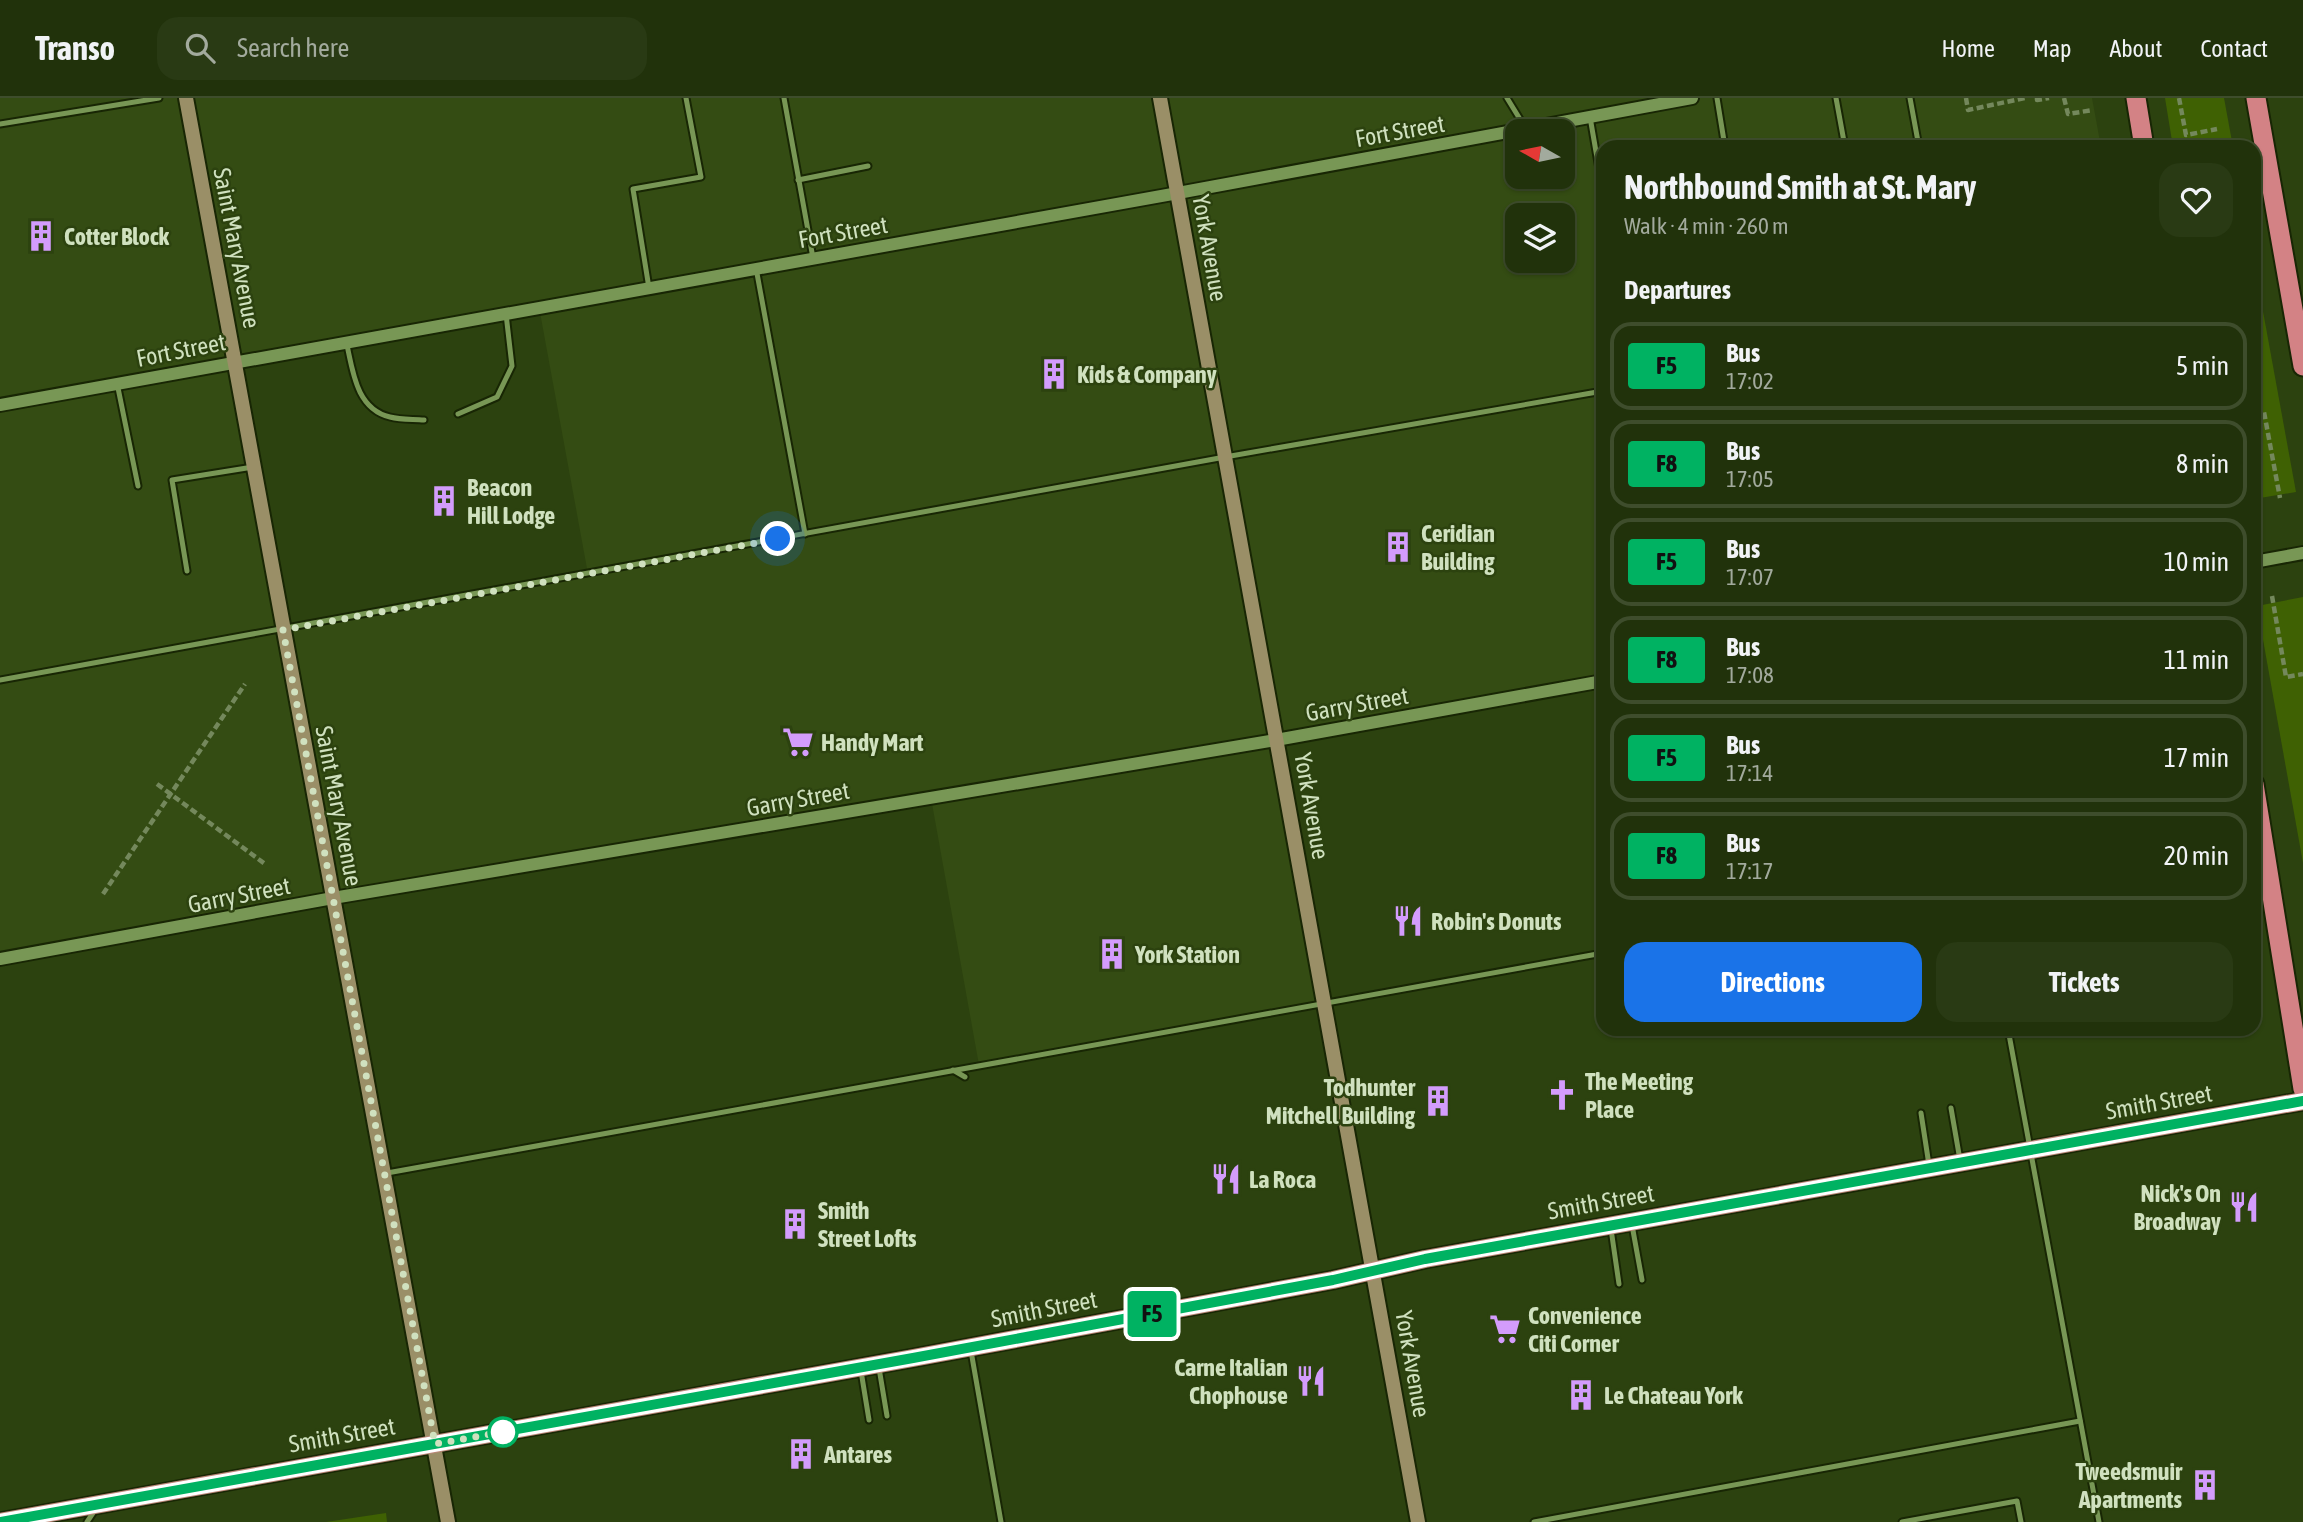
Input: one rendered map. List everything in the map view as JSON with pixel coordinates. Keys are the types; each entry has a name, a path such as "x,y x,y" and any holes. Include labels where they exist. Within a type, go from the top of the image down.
{"highway":[{"path":"2136,98 2143,140"},
{"path":"2256,98 2303,366"},
{"path":"2261,828 2303,1089"}],"main road":[{"name":"Saint Mary Avenue","path":"186,98 448,1522"},
{"name":"York Avenue","path":"1160,98 1418,1522"},
{"name":"Smith Street","path":"0,1522 970,1348 1425,1259 2303,1101"}],"street":[{"name":"Fort Street","path":"1575,120 1692,98"},
{"name":"Fort Street","path":"0,405 1505,133"},
{"path":"2261,561 2303,554"},
{"name":"Garry Street","path":"0,960 333,898 1276,740 1596,682"}],"lane":[{"path":"0,124 159,98"},
{"path":"649,288 633,189 701,177 686,98"},
{"path":"784,98 813,258"},
{"path":"1507,98 1520,119"},
{"path":"1717,98 1724,140"},
{"path":"1836,98 1844,140"},
{"path":"1910,98 1918,140"},
{"path":"1590,117 1596,152"},
{"path":"799,180 868,166"},
{"path":"756,268 805,534"},
{"path":"458,414 497,397 512,366 506,313"},
{"path":"346,342 356,386 366,404 388,417 424,421"},
{"path":"117,383 138,486"},
{"path":"0,680 1596,392"},
{"path":"187,571 172,480 253,467"},
{"path":"384,1173 1596,954"},
{"path":"2009,1036 2099,1522"},
{"path":"953,1070 965,1077"},
{"path":"1951,1108 1960,1163"},
{"path":"1921,1113 1929,1168"},
{"path":"1632,1222 1642,1280"},
{"path":"1610,1226 1619,1284"},
{"path":"970,1348 1001,1522"},
{"path":"869,1366 887,1416"},
{"path":"869,1366 869,1420"},
{"path":"1534,1522 2080,1421"},
{"path":"1902,1522 2017,1501 2021,1522"},
{"path":"87,1522 99,1504"}],"path":[{"path":"1966,98 1968,110 2025,98"},
{"path":"2037,98 2048,98 2049,107"},
{"path":"2064,98 2068,114 2093,110"},
{"path":"2179,98 2186,135 2217,130"},
{"path":"2261,413 2264,412 2280,498"},
{"path":"2272,596 2286,677 2303,674"},
{"path":"103,894 245,684"},
{"path":"157,784 265,864"}],"shaded area":[{"path":"0,98 2092,98 2100,140 1596,140 1596,682 1277,740 1325,1003 979,1065 931,798 0,959","holes":["539,307 588,574 283,629 236,361"]},
{"path":"2165,98 2224,98 2232,140 2172,140"},
{"path":"2261,300 2296,492 2261,498"},
{"path":"2303,597 2303,863 2261,628 2261,605"},
{"path":"386,1513 387,1522 326,1522"}],"bus line":[{"name":"F5","path":"0,1522 913,1358 1333,1280 1425,1259 2303,1101"}],"place":[{"name":"Cotter Block","path":"41,236"},
{"name":"Kids & Company","path":"1054,374"},
{"name":"Beacon Hill Lodge","path":"444,501"},
{"name":"Ceridian Building","path":"1398,547"},
{"name":"Handy Mart","path":"798,742"},
{"name":"Robin's Donuts","path":"1408,921"},
{"name":"York Station","path":"1112,954"},
{"name":"The Meeting Place","path":"1562,1095"},
{"name":"Todhunter Mitchell Building","path":"1438,1101"},
{"name":"La Roca","path":"1226,1179"},
{"name":"Nick's On Broadway","path":"2244,1207"},
{"name":"Smith Street Lofts","path":"795,1224"},
{"name":"Convenience Citi Corner","path":"1505,1329"},
{"name":"Carne Italian Chophouse","path":"1311,1381"},
{"name":"Le Chateau York","path":"1581,1395"},
{"name":"Antares","path":"801,1454"},
{"name":"Tweedsmuir Apartments","path":"2205,1485"}],"route":[{"path":"503,1432 508,1431 435,1444 283,630 778,539"}]}
